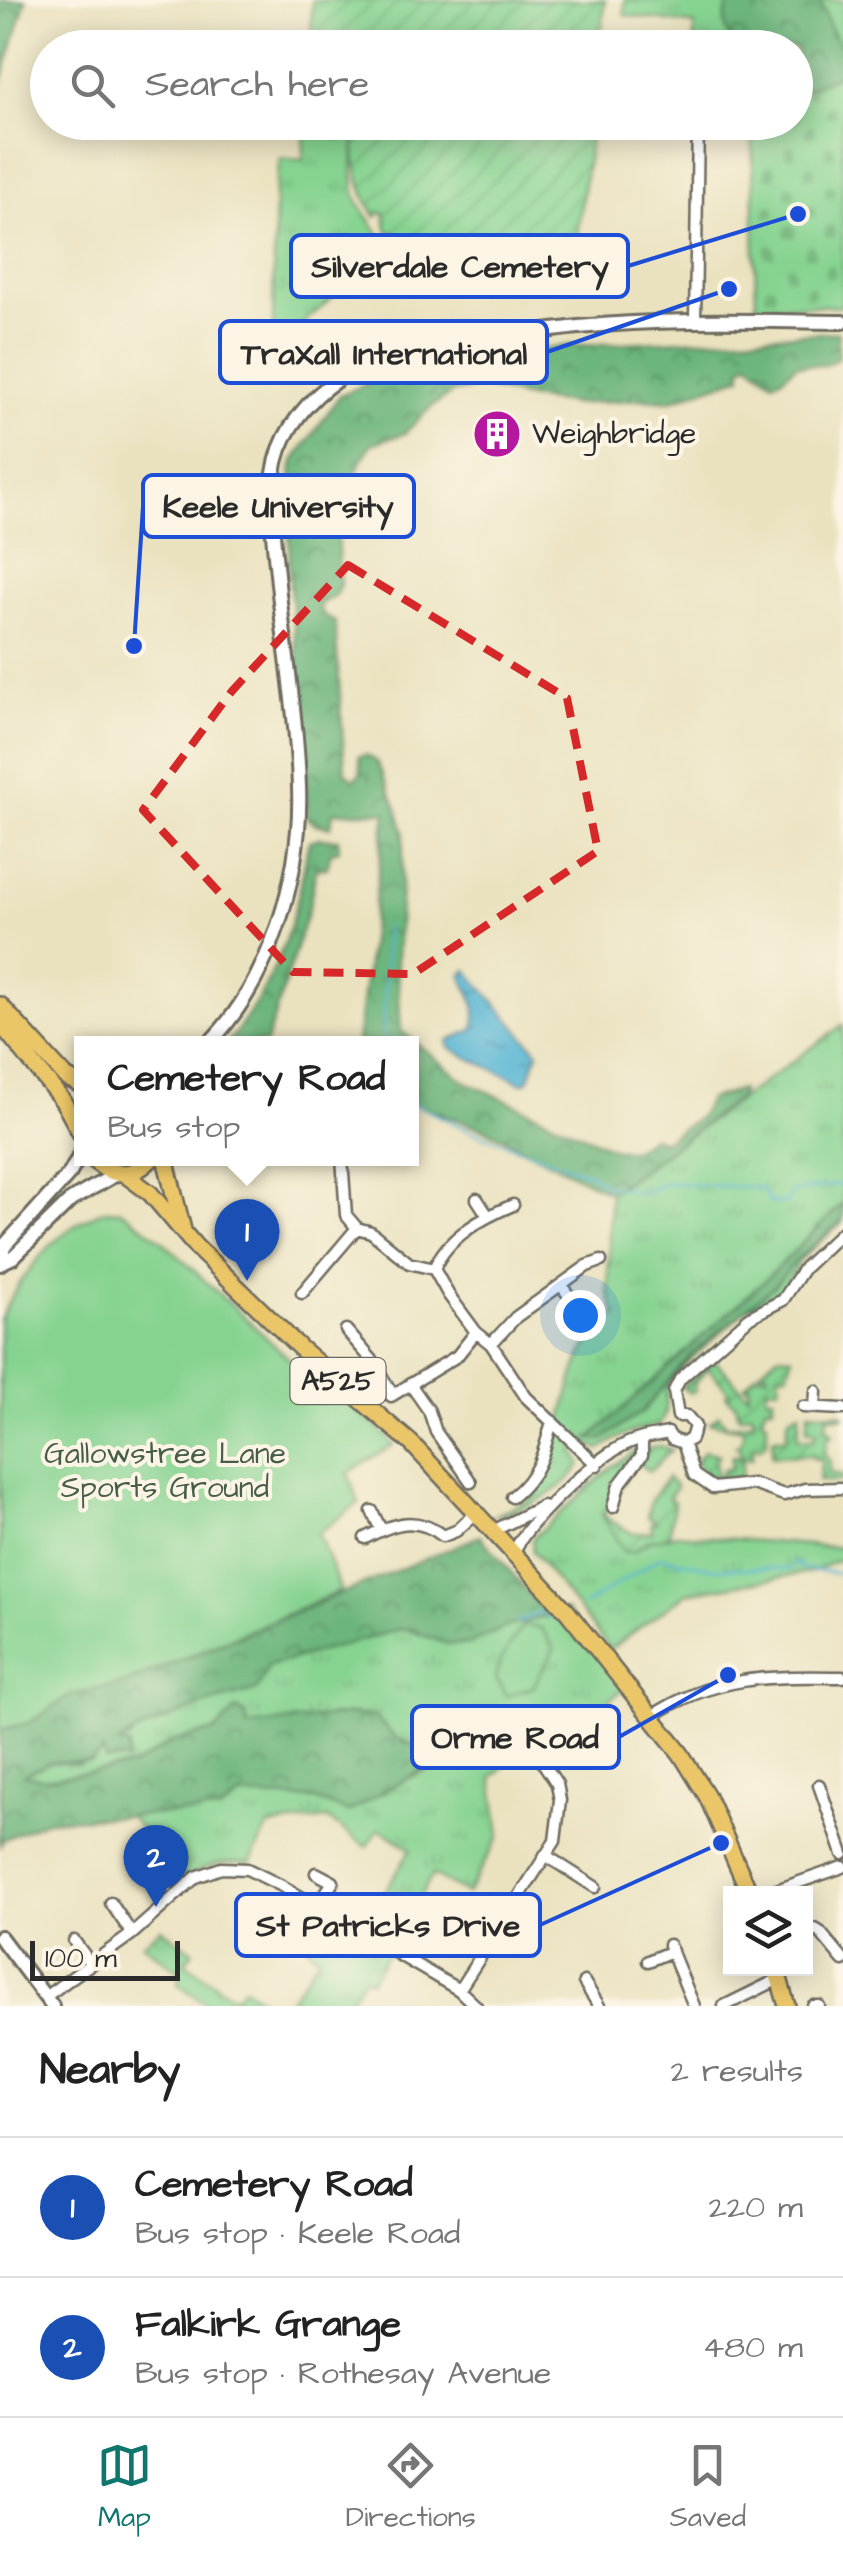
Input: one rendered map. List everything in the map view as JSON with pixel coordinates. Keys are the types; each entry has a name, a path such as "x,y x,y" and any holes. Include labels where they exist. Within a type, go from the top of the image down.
{"main road":[{"path":"0,1005 74,1082"},
{"path":"0,1023 74,1122"},
{"path":"101,1166 121,1173 143,1166"},
{"name":"A525","path":"167,1166 183,1230"},
{"name":"A525","path":"121,1173 150,1193 196,1247 300,1348 410,1443 566,1610 681,1754 707,1796 746,1886"},
{"path":"778,1976 787,2006"}],"street":[{"path":"695,320 698,140"},
{"path":"216,1036 248,993 280,919 296,845 299,787 272,500 281,447 305,408 336,380 373,362 456,344 579,327 695,320 843,322"},
{"path":"0,1263 4,1246 74,1166"},
{"path":"343,1166 346,1215 357,1228 370,1232 409,1264 434,1270 526,1397 598,1465"},
{"path":"0,1263 13,1257 71,1200 121,1173"},
{"path":"477,1198 488,1216"},
{"path":"434,1270 438,1258 463,1232 513,1205"},
{"path":"302,1293 357,1228"},
{"path":"678,1416 674,1391 680,1379 750,1317 783,1300 804,1268 843,1231"},
{"path":"491,1344 516,1317 587,1266 601,1262"},
{"path":"561,1285 572,1300"},
{"path":"346,1330 372,1360 392,1395 458,1356 476,1332"},
{"path":"410,1384 430,1411 436,1432 471,1482"},
{"path":"816,1391 809,1407 843,1409"},
{"path":"678,1416 687,1416 695,1426 694,1435 683,1443 676,1442 668,1432 668,1424 678,1416"},
{"path":"520,1495 540,1465 552,1421"},
{"path":"514,1552 530,1526 556,1499 622,1446 668,1432"},
{"path":"612,1507 618,1485 642,1455 642,1439"},
{"path":"683,1443 694,1475 713,1488 752,1484 784,1495 805,1489 843,1488"},
{"path":"495,1530 556,1499"},
{"path":"372,1511 380,1530"},
{"path":"366,1538 380,1530 413,1522 427,1524 443,1536 456,1531 478,1512"},
{"path":"651,1717 700,1689 738,1680 843,1677"},
{"path":"458,1990 555,1840 560,1800 557,1784 541,1752"},
{"path":"818,1784 843,1854"},
{"path":"545,1855 595,1888"},
{"path":"788,1886 843,1867"},
{"path":"0,1937 48,2001 196,1877 221,1868 247,1869 458,1990 476,2006"},
{"path":"316,1873 334,1882 317,1906"},
{"path":"111,1903 132,1934"},
{"path":"813,1931 820,1932 843,1960"},
{"path":"74,1941 92,1964"},
{"path":"648,1961 670,1948 694,2006"},
{"path":"724,2006 774,1976"},
{"path":"584,1982 599,2006"}],"highlighted area":[{"path":"348,565 567,698 598,851 413,974 293,972 143,810 232,691"}],"green space":[{"path":"0,0 26,0 0,88"},
{"path":"312,0 605,0 602,30 311,30"},
{"path":"625,0 730,0 728,30 695,30 695,25 624,15"},
{"path":"730,0 820,0 832,33 843,47 843,73 813,86 813,30 727,30"},
{"path":"820,0 843,0 843,47 832,33"},
{"path":"843,73 843,306 756,305 752,140 813,140 813,86"},
{"path":"304,140 355,140 354,188 359,204 380,237 383,253 292,333 276,333 275,193 280,158 303,160"},
{"path":"356,140 590,140 570,289 473,277 424,261 407,249 397,234 387,230 385,214 379,212 376,217 365,197"},
{"path":"838,332 838,358 826,365 796,365 773,381 748,362 741,369 742,376 669,401 575,404 481,387 454,392 431,407 404,434 371,444 336,510 340,585 334,597 320,603 321,614 335,622 345,771 354,780 361,772 359,756 367,755 377,762 404,833 397,961 401,1031 407,1036 358,1036 386,812 333,812 331,827 307,818 303,719 289,576 294,461 340,395 385,376 563,346"},
{"path":"338,839 339,850 331,852 327,868 316,868 309,907 268,1036 232,1036 258,1000 280,952 297,901 310,841"},
{"path":"843,1025 843,1203 765,1280 590,1439 642,1412 691,1355 743,1312 685,1365 667,1388 666,1412 660,1424 623,1435 600,1449 583,1443 574,1451 581,1463 556,1490 531,1504 496,1515 534,1496 542,1485 581,1358 592,1339 616,1316 608,1291 610,1193"},
{"path":"419,1045 464,1081 616,1150 633,1150 652,1137 664,1141 699,1117 709,1099 741,1090 740,1097 610,1193 487,1130 419,1106"},
{"path":"843,1203 843,1220 797,1259 773,1287 691,1355 642,1412 602,1440 589,1439 765,1280"},
{"name":"Gallowstree Lane Sports Ground","path":"106,1210 122,1211 160,1239 286,1356 375,1424 394,1445 348,1473 359,1503 318,1533 341,1591 125,1683 71,1695 30,1722 0,1730 0,1319 43,1254 72,1228"},
{"path":"843,1222 800,1260 780,1293 744,1311 773,1287 797,1259"},
{"path":"777,1355 793,1356 787,1373 780,1373 779,1387 767,1387 766,1396 773,1397 773,1406 765,1406 762,1420 767,1421 767,1442 759,1448 753,1446 752,1458 743,1458 741,1477 719,1480 724,1469 731,1469 732,1456 741,1457 739,1447 735,1446 741,1443 744,1429 727,1426 754,1422 752,1413 739,1416 736,1405 726,1395 729,1392 708,1368 694,1384 696,1390 690,1393 682,1387 713,1359 748,1395 749,1386 745,1385 756,1374 767,1375 767,1371 760,1371"},
{"path":"809,1411 843,1414 828,1416 827,1431 832,1431 832,1437 827,1437 825,1455 830,1460 830,1473 843,1473 841,1481 819,1481 822,1460 813,1455 772,1456 773,1438 786,1438 789,1417 800,1412 798,1438 814,1439 815,1430 807,1430"},
{"path":"719,1415 727,1426 710,1423"},
{"path":"661,1446 671,1450 650,1471 640,1464 647,1449"},
{"path":"636,1451 610,1508 603,1511 624,1552 649,1540 676,1534 843,1548 843,1558 812,1572 687,1593 610,1649 533,1552 532,1539 610,1468"},
{"path":"704,1451 719,1455 715,1458 717,1480 699,1468 696,1461"},
{"path":"667,1477 676,1487 669,1498 674,1502 669,1537 649,1540 624,1552 603,1516 632,1533 652,1532 651,1524 656,1522 647,1516 651,1500"},
{"path":"480,1536 549,1616 508,1626 469,1644 448,1644 403,1628 268,1666 257,1690 201,1705 118,1744 129,1746 128,1760 105,1760 103,1751 91,1762 50,1762 25,1775 45,1779 133,1766 174,1741 215,1731 237,1709 246,1715 247,1726 353,1714 375,1717 397,1739 418,1747 449,1739 452,1753 348,1812 312,1799 241,1796 220,1811 48,1820 4,1839 0,1846 0,1730 30,1722 71,1695 125,1683"},
{"path":"566,1610 627,1686 572,1729 557,1732 522,1751 492,1777 500,1835 467,1894 433,1875 391,1942 363,1927 411,1849 379,1829 367,1847 327,1819 269,1826 250,1863 216,1864 185,1879 128,1815 220,1811 241,1796 312,1799 349,1812 397,1783 430,1769 419,1747 397,1739 375,1717 353,1714 215,1731 174,1741 133,1766 45,1779 23,1776 50,1762 79,1764 134,1733 201,1705 257,1690 268,1666 404,1628 448,1644 468,1644 508,1626"},
{"path":"523,1625 542,1629 554,1649 533,1687 506,1696 495,1677 500,1661"},
{"path":"329,1913 342,1921 338,1931 376,1952 380,1945 389,1950 371,1980 364,1976 345,2006 285,2006 319,1957 308,1948"},
{"path":"161,1928 193,1951 185,1963 235,1997 244,1987 272,2006 210,2006 178,1984 180,1972 142,1944"}],"water":[{"path":"467,970 538,1052 528,1081 522,1083 448,1046 448,1041 473,1030 475,1007 462,975"}],"waterway":[{"path":"383,1036 386,927"},
{"path":"419,1106 471,1131 593,1175 604,1185 643,1193 666,1183 761,1188 770,1203 787,1203 792,1192 843,1184"},
{"path":"584,1605 661,1557 712,1568 789,1569 796,1562 802,1569 843,1574"},
{"path":"518,1622 539,1613 564,1619"}],"place":[{"name":"Silverdale Cemetery","path":"798,214"},
{"name":"TraXall International","path":"729,289"},
{"name":"Weighbridge","path":"497,434"},
{"name":"Keele University","path":"134,646"},
{"name":"Cemetery Road","path":"247,1281"},
{"name":"Orme Road","path":"728,1675"},
{"name":"St Patricks Drive","path":"721,1843"},
{"name":"Falkirk Grange","path":"156,1907"}]}
